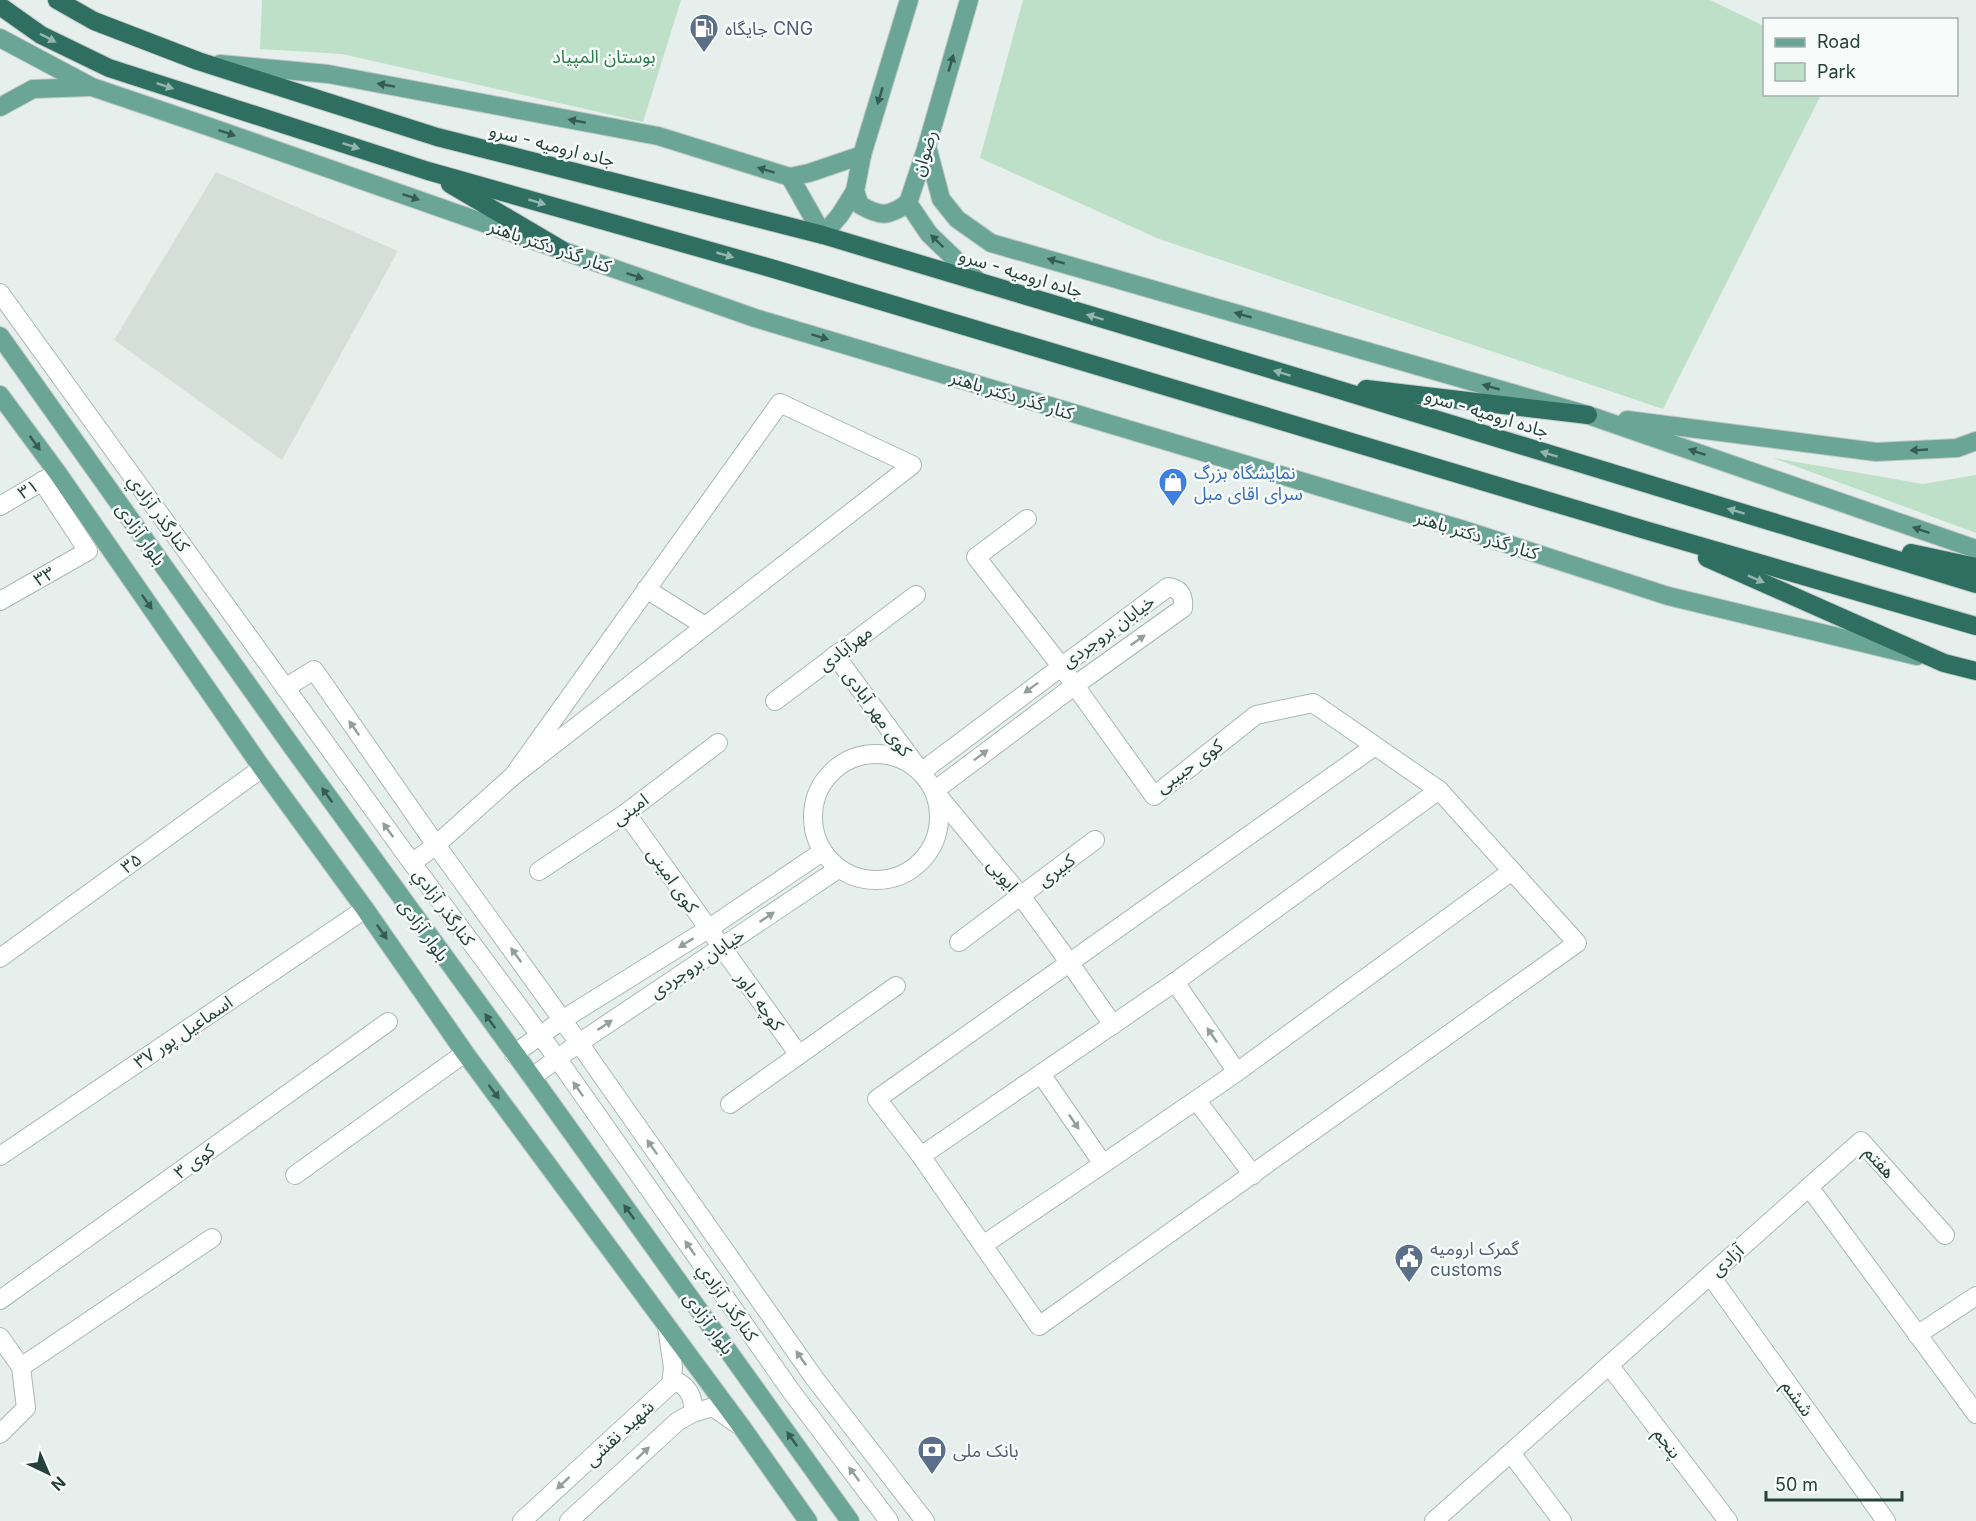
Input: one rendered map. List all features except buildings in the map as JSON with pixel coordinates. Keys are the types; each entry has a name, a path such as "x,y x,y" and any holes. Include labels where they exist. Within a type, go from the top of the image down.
{"highway":[{"name":"جاده ارومیه - سرو","path":"57,0 94,21 198,61 437,137 823,236 1320,384 1976,584"},
{"path":"0,6 41,35 109,68 428,171 774,269 1645,530 1976,626"},
{"path":"428,171 562,250"},
{"path":"1320,384 1588,415"},
{"path":"1792,528 1976,567"},
{"path":"1645,530 1944,663 1976,671"}],"main road":[{"path":"72,0 94,21"},
{"path":"790,177 823,236 855,191 862,155 909,0"},
{"name":"رضوان","path":"908,203 969,0"},
{"path":"0,38 92,87"},
{"path":"198,61 328,74 658,135 790,177 862,155"},
{"path":"0,107 33,89 92,87"},
{"name":"کنار گذر دکتر باهنر","path":"92,87 755,318 1461,530 1668,596 1944,663 1976,679"},
{"path":"927,146 941,199 957,219 991,243 1588,415 1976,549"},
{"path":"855,191 860,205 875,214 893,213 908,203 929,234 979,282"},
{"name":"بلوار آزادی","path":"0,336 293,748 850,1521"},
{"name":"بلوار آزادی","path":"0,396 50,476 365,909 465,1053 741,1426 808,1521"},
{"path":"1588,415 1876,452 1957,448 1976,441"}],"street":[{"name":"کنارگذر آزادي","path":"0,292 412,863 557,1058 791,1391 889,1521"},
{"path":"412,863 436,845 513,776 912,465 780,403 513,776"},
{"name":"۳۱","path":"0,506 50,476"},
{"name":"۳۳","path":"0,601 88,550 50,476"},
{"path":"1027,519 976,557 1074,686"},
{"name":"خیابان بروجردی","path":"921,772 1168,587 1181,592 1184,599 1183,608 934,790"},
{"path":"646,589 705,626"},
{"name":"مهرآبادی","path":"775,701 916,595"},
{"name":"کوی مهر آبادی","path":"835,655 921,772"},
{"path":"285,688 314,670 815,1379 925,1521"},
{"name":"کوی حبیبی","path":"1074,686 1154,796 1256,716 1313,702 1375,746"},
{"name":"امینی","path":"539,872 626,813 718,743"},
{"path":"1375,746 1439,790 1577,943 1039,1326 921,1156 878,1099 1375,746"},
{"path":"884,754 904,760 921,772 934,790 939,811 938,832 930,851 916,867 898,877 877,881 857,879 838,869 822,852 814,833 812,813 817,793 828,775 844,762 864,755 884,754"},
{"name":"۳۵","path":"0,958 262,768"},
{"name":"ایوبی","path":"934,790 1021,896 1113,1025"},
{"path":"921,1156 1176,982 1439,790"},
{"name":"کوی امینی","path":"626,813 721,947"},
{"name":"کبیری","path":"958,942 1095,840"},
{"name":"خیابان بروجردی","path":"514,1054 540,1038 562,1020 708,929 822,852"},
{"name":"خیابان بروجردی","path":"532,1077 838,869"},
{"path":"983,1245 1197,1101 1512,871"},
{"name":"اسماعیل پور ۳۷","path":"0,1156 365,909"},
{"name":"کوچه داور","path":"721,947 799,1055"},
{"path":"1176,982 1237,1072"},
{"path":"730,1104 896,986"},
{"name":"کوی ۳","path":"0,1300 388,1022"},
{"path":"295,1174 465,1053"},
{"path":"1041,1074 1103,1164"},
{"path":"1197,1101 1253,1175"},
{"name":"هفتم","path":"1809,1187 1861,1141 1945,1235"},
{"path":"1809,1187 1976,1414"},
{"name":"آزادی","path":"1434,1521 1512,1454 1809,1187"},
{"path":"21,1367 212,1239"},
{"name":"ششم","path":"1710,1275 1886,1521"},
{"path":"1917,1335 1976,1296"},
{"path":"667,1326 673,1368 671,1384 678,1382 685,1386 694,1404 693,1413 713,1407 741,1426"},
{"path":"0,1337 21,1367 26,1408 0,1434"},
{"name":"پنجم","path":"1609,1365 1728,1521"},
{"name":"شهید نقشی","path":"522,1521 671,1384"},
{"name":"شهید نقشی","path":"569,1521 678,1421 693,1413"},
{"path":"1512,1454 1562,1521"}],"shaded area":[{"path":"216,172 398,251 282,460 114,340"}],"green space":[{"name":"بوستان المپیاد","path":"262,0 681,0 643,122 342,54 260,49"},
{"path":"1023,0 1710,0 1763,26 1763,96 1820,96 1663,409 1159,239 980,158"},
{"path":"1773,458 1923,484 1976,475 1976,533"}],"place":[{"name":"جایگاه CNG","path":"704,54"},
{"name":"نمایشگاه بزرگ سرای اقای مبل","path":"1173,508"},
{"name":"گمرک ارومیه customs","path":"1409,1284"},
{"name":"بانک ملى","path":"932,1476"}]}
